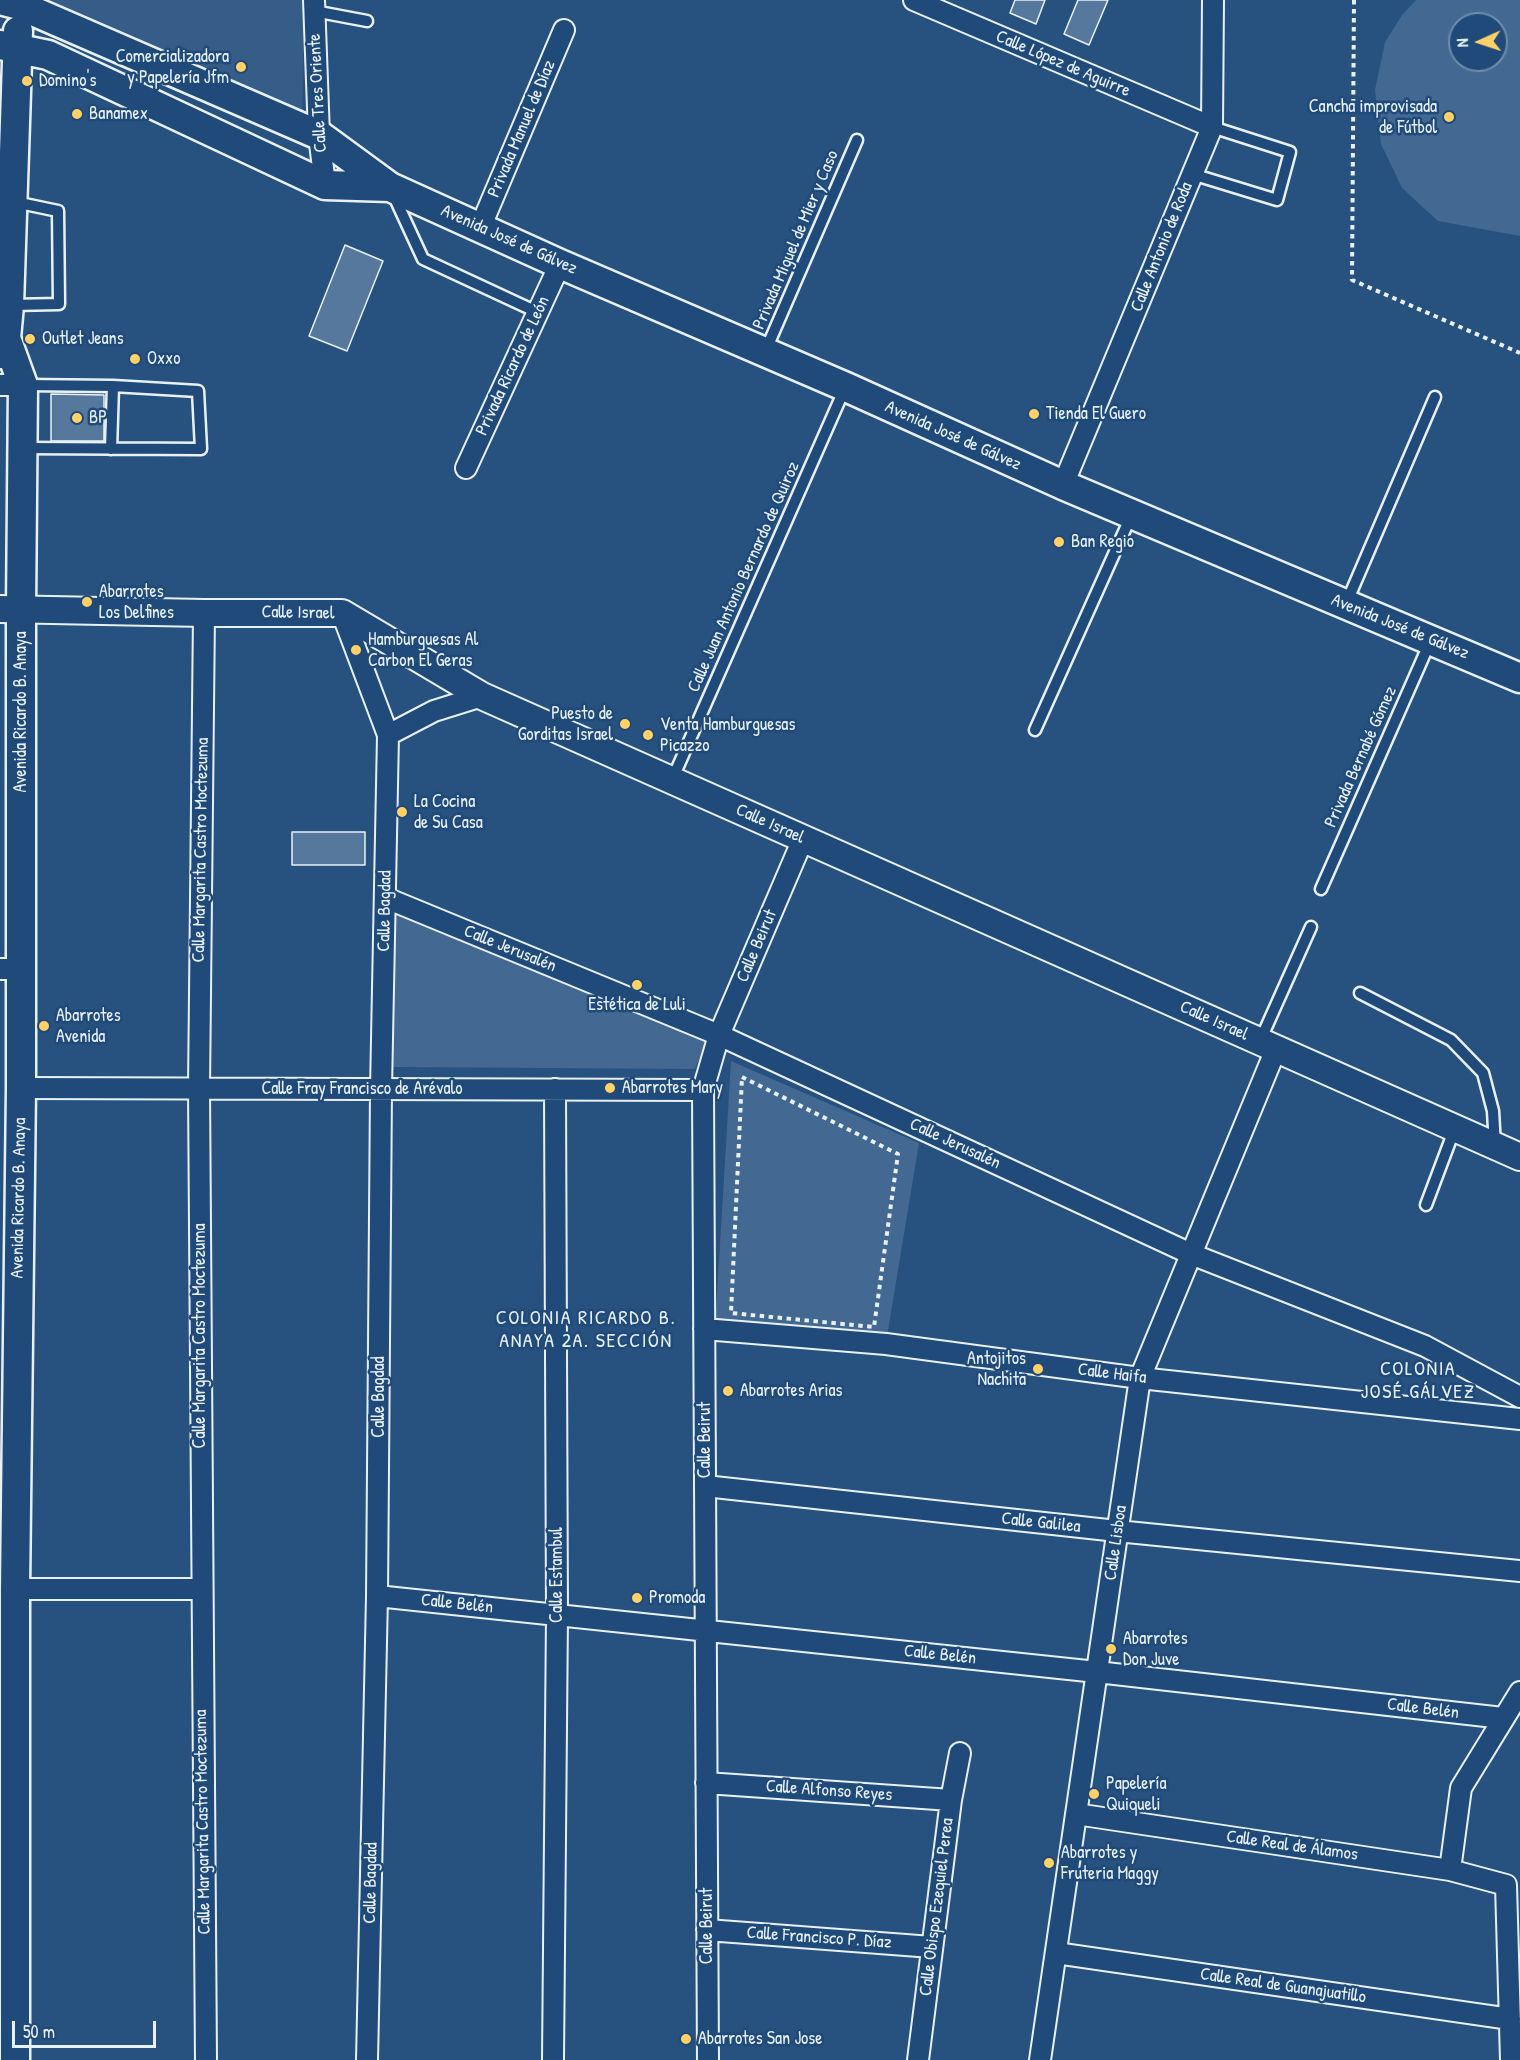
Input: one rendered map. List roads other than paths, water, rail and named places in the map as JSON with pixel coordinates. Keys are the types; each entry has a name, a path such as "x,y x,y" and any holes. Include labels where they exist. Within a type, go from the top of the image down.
{"main road":[{"name":"Avenida Ricardo B. Anaya","path":"13,2 9,46 12,201 9,305 3,346 23,448 10,609 10,969 21,1088 15,1589 7,1688 7,1872 15,2060"},
{"name":"Avenida José de Gálvez","path":"13,2 319,135 390,187 560,264 846,387 1063,485 1520,678"},
{"name":"Avenida José de Gálvez","path":"9,46 48,55 325,186 390,187"}],"street":[{"name":"Calle López de Aguirre","path":"914,0 1212,127"},
{"name":"Calle Antonio de Roda","path":"1063,485 1212,127 1213,0"},
{"name":"Calle Tres Oriente","path":"314,6 319,135 325,186"},
{"name":"Privada Manuel de Díaz","path":"480,228 564,30"},
{"name":"Privada Ricardo de León","path":"466,468 560,264"},
{"name":"Calle Israel","path":"10,609 342,613 482,696 1520,1157"},
{"name":"Calle Margarita Castro Moctezuma","path":"204,613 199,1088 206,2060"},
{"name":"Calle Bagdad","path":"342,613 388,735 381,1089 377,1596 367,2060"},
{"path":"388,735 434,711 482,696"},
{"name":"Calle Beirut","path":"708,2060 703,1090 719,1035 803,839"},
{"name":"Calle Jerusalén","path":"386,898 719,1035 1191,1254 1425,1346 1520,1397"},
{"name":"Calle Lisboa","path":"1040,2060 1140,1378 1191,1254 1268,1045"},
{"name":"Calle Fray Francisco de Arévalo","path":"21,1088 703,1090"},
{"name":"Calle Estambul","path":"553,2060 557,1615 555,1089"},
{"name":"Calle Haifa","path":"704,1329 886,1344 1140,1378 1520,1419"},
{"name":"Calle Galilea","path":"705,1486 1117,1531 1520,1571"},
{"path":"15,1589 201,1589"},
{"name":"Calle Belén","path":"377,1596 1097,1672 1503,1718"},
{"path":"1450,1870 1461,1788 1520,1692"},
{"name":"Calle Obispo Ezequiel Perea","path":"918,2060 951,1800 960,1754"},
{"name":"Calle Alfonso Reyes","path":"706,1782 951,1800"},
{"name":"Calle Real de Álamos","path":"1076,1814 1450,1870 1506,1885 1510,2019"},
{"name":"Calle Francisco P. Díaz","path":"707,1930 932,1947"},
{"name":"Calle Real de Guanajuatillo","path":"1056,1953 1510,2019"},
{"path":"1510,2019 1511,2060"}],"lane":[{"path":"314,6 367,21"},
{"path":"1192,174 1277,200 1290,152 1212,127"},
{"name":"Privada Miguel de Mier y Caso","path":"765,352 857,140"},
{"path":"390,187 423,259 537,312"},
{"path":"9,305 59,304 58,211 12,201"},
{"path":"12,386 112,386 198,391 201,449 23,448"},
{"path":"111,449 112,386"},
{"name":"Calle Juan Antonio Bernardo de Quiroz","path":"672,780 846,387"},
{"path":"1345,604 1435,398"},
{"path":"1035,730 1133,513"},
{"name":"Privada Bernabé Gómez","path":"1321,888 1431,639"},
{"path":"1268,1045 1311,927"},
{"path":"1360,993 1451,1040 1483,1073 1493,1111 1495,1146"},
{"path":"1426,1205 1455,1128"}],"place":[{"name":"Comercializadora y Papelería Jfm","path":"241,67"},
{"name":"Domino's","path":"27,81"},
{"name":"Banamex","path":"77,114"},
{"name":"Cancha improvisada de Fútbol","path":"1449,117"},
{"name":"Outlet Jeans","path":"30,339"},
{"name":"Oxxo","path":"135,359"},
{"name":"Tienda El Guero","path":"1034,414"},
{"name":"BP","path":"77,418"},
{"name":"Ban Regio","path":"1059,542"},
{"name":"Abarrotes Los Delfines","path":"87,602"},
{"name":"Hamburguesas Al Carbon El Geras","path":"356,650"},
{"name":"Puesto de Gorditas Israel","path":"625,724"},
{"name":"Venta Hamburguesas Picazzo","path":"648,735"},
{"name":"La Cocina de Su Casa","path":"402,812"},
{"name":"Estética de Luli","path":"637,985"},
{"name":"Abarrotes Avenida","path":"44,1026"},
{"name":"Abarrotes Mary","path":"610,1088"},
{"name":"Antojitos Nachita","path":"1038,1369"},
{"name":"Abarrotes Arias","path":"728,1391"},
{"name":"Promoda","path":"637,1598"},
{"name":"Abarrotes Don Juve","path":"1111,1649"},
{"name":"Papelería Quiqueli","path":"1094,1794"},
{"name":"Abarrotes y Fruteria Maggy","path":"1049,1863"},
{"name":"Abarrotes San Jose","path":"686,2039"}],"district":[{"name":"COLONIA RICARDO B. ANAYA 2A. SECCIÓN","path":"586,1330"},
{"name":"COLONIA JOSÉ GÁLVEZ","path":"1418,1382"}]}
